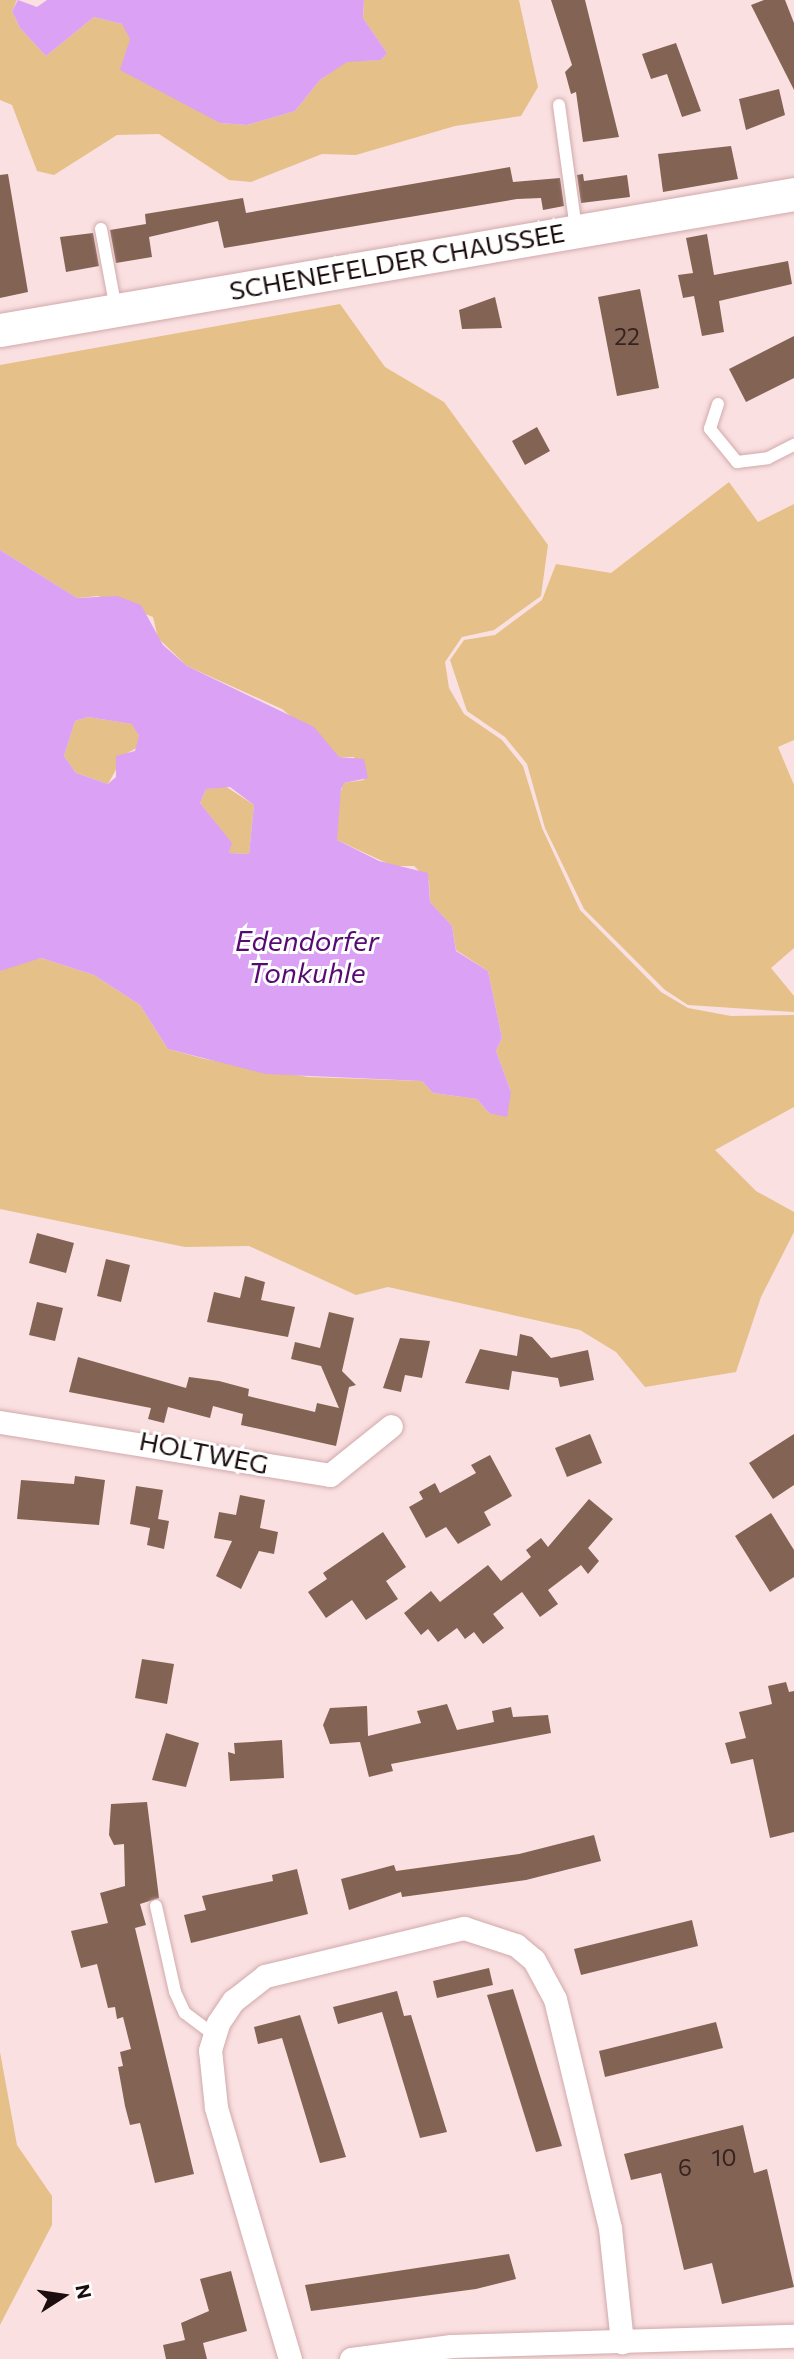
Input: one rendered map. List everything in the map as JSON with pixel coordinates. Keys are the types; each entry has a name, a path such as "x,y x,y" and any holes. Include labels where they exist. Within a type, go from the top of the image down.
{"street":[{"name":"SCHENEFELDER CHAUSSEE","path":"0,330 794,194"},
{"name":"HOLTWEG","path":"0,1422 148,1441 324,1475 340,1471 391,1426"},
{"path":"290,2359 216,2107 214,2035 233,2001 272,1974 457,1929 493,1933 516,1945 547,1979 560,2015 610,2228 622,2342"},
{"path":"351,2359 451,2346 794,2336"}],"lane":[{"path":"559,105 576,230"},
{"path":"102,229 116,310"},
{"path":"718,404 710,429 737,461 768,458 794,445"},
{"path":"156,1906 175,1992 185,2013 214,2035"}],"shaded area":[{"path":"0,0 17,0 12,11 20,28 46,56 94,17 122,24 191,105 220,123 247,125 295,111 320,80 347,61 381,60 387,53 363,18 364,0 519,0 538,87 521,116 455,126 356,155 322,154 251,182 229,180 159,134 117,135 54,175 37,171 12,105 0,100"},
{"path":"340,304 385,367 444,402 548,545 541,596 494,630 462,637 445,662 449,688 464,714 502,740 523,766 542,828 580,910 661,992 688,1008 731,1016 794,1015 794,1107 715,1150 756,1191 794,1212 794,1232 761,1297 736,1372 645,1387 616,1352 580,1330 388,1287 356,1295 249,1246 185,1247 0,1209 0,971 18,963 41,958 94,975 140,1005 168,1049 205,1059 308,1077 422,1081 433,1093 477,1099 489,1113 511,1092 496,1051 502,1038 488,971 456,950 452,926 430,902 429,881 414,866 393,866 337,840 334,819 343,783 364,780 354,757 339,757 282,709 187,666 158,638 153,617 98,596 77,598 0,550 0,365"},
{"path":"729,482 758,522 794,504 794,740 778,747 794,785 794,948 771,968 794,996 794,1012 688,1005 665,990 584,909 545,828 527,764 505,737 467,711 450,660 464,640 495,635 542,600 556,564 611,573"},
{"path":"88,717 133,724 139,736 140,746 124,755 108,784 76,773 64,756 75,721"},
{"path":"225,786 254,805 249,854 229,853 231,843 200,803 206,789"},
{"path":"0,2052 17,2145 52,2196 52,2225 0,2325"}],"water":[{"path":"18,0 37,7 47,0 364,0 363,18 387,53 381,60 347,62 320,80 295,111 247,125 220,123 120,70 130,39 122,24 94,17 46,56 20,28 12,11"},
{"name":"Edendorfer Tonkuhle","path":"0,550 77,598 117,596 141,605 163,645 187,666 314,727 339,757 364,759 368,778 344,783 341,789 337,840 379,861 428,873 430,902 452,926 456,951 488,971 502,1038 496,1051 511,1092 507,1117 489,1113 477,1099 433,1093 422,1081 266,1074 168,1049 140,1005 94,975 41,958 0,971","holes":["88,717 132,724 139,736 135,751 116,756 116,777 108,784 76,773 64,756 75,721","230,787 254,805 249,854 229,853 232,843 200,803 206,789"]}],"building":[{"path":"551,0 585,0 619,137 583,142 576,92 571,94 565,72 572,65"},
{"path":"764,0 785,0 794,23 794,90 751,5"},
{"path":"676,43 701,111 682,117 667,74 651,79 642,54"},
{"path":"779,89 785,115 746,130 739,99"},
{"path":"731,146 738,179 663,192 658,154"},
{"path":"510,167 513,182 560,178 564,206 543,210 541,198 517,199 224,248 218,221 149,237 152,257 116,263 110,230 146,224 145,214 243,198 246,213"},
{"path":"8,174 28,292 0,298 0,175"},
{"path":"583,174 584,181 627,175 630,197 581,203 577,175"},
{"path":"93,233 99,266 66,272 60,237"},
{"path":"707,234 714,275 788,261 792,284 719,301 724,332 702,336 694,296 683,298 678,275 693,273 686,238"},
{"path":"640,289 659,388 617,396 598,297"},
{"path":"495,297 502,328 462,329 459,310"},
{"path":"794,336 794,378 746,402 729,369"},
{"path":"537,427 550,451 525,465 512,441"},
{"path":"37,1233 74,1243 66,1273 29,1263"},
{"path":"106,1259 130,1265 121,1302 97,1296"},
{"path":"245,1276 265,1282 261,1300 295,1307 288,1337 207,1322 214,1292 240,1298"},
{"path":"37,1302 63,1308 55,1341 29,1335"},
{"path":"329,1312 354,1318 342,1371 356,1385 349,1387 336,1446 241,1425 243,1414 213,1406 210,1418 168,1407 164,1423 148,1419 151,1408 69,1392 78,1357 186,1388 189,1377 249,1389 248,1396 315,1412 317,1403 339,1408 321,1366 291,1359 295,1342 320,1348"},
{"path":"520,1334 532,1337 551,1358 588,1350 594,1380 560,1387 558,1378 512,1371 509,1390 465,1383 480,1349 517,1356"},
{"path":"400,1338 430,1341 422,1378 405,1375 401,1392 383,1388"},
{"path":"590,1434 602,1463 567,1477 555,1448"},
{"path":"794,1434 794,1485 773,1499 749,1463"},
{"path":"490,1455 512,1496 484,1512 491,1525 458,1544 446,1527 426,1538 409,1507 423,1499 419,1492 435,1483 440,1493 476,1473 471,1465"},
{"path":"75,1476 105,1480 99,1525 17,1519 21,1480 74,1484"},
{"path":"136,1486 163,1490 158,1519 169,1521 164,1549 147,1545 150,1528 130,1524"},
{"path":"240,1495 265,1500 260,1528 278,1532 274,1554 259,1551 241,1589 216,1576 232,1541 214,1538 219,1512 236,1515"},
{"path":"589,1499 613,1519 588,1548 599,1561 588,1574 581,1565 548,1590 558,1604 540,1617 522,1592 493,1614 504,1628 483,1644 474,1632 465,1639 457,1628 438,1642 428,1629 421,1635 404,1613 431,1591 440,1602 488,1565 501,1581 531,1557 526,1550 541,1538 548,1547"},
{"path":"771,1513 794,1550 794,1577 770,1592 735,1536"},
{"path":"383,1532 406,1567 386,1581 398,1599 366,1620 352,1600 326,1618 308,1592 327,1579 323,1573"},
{"path":"142,1659 174,1664 167,1704 135,1698"},
{"path":"786,1682 789,1692 794,1691 794,1832 770,1838 753,1759 731,1764 725,1743 746,1738 739,1712 772,1704 768,1686"},
{"path":"447,1704 457,1730 494,1722 492,1711 511,1707 513,1717 548,1715 551,1733 391,1764 393,1771 369,1777 360,1742 330,1744 323,1725 330,1708 367,1706 368,1736 421,1723 417,1711"},
{"path":"166,1733 199,1743 186,1787 152,1780"},
{"path":"282,1740 284,1778 230,1781 228,1752 235,1754 234,1743"},
{"path":"147,1802 159,1898 140,1904 146,1925 135,1928 194,2174 155,2183 140,2123 130,2125 125,2106 118,2067 123,2066 120,2052 131,2049 123,2017 117,2019 115,2007 108,2008 97,1964 81,1968 71,1931 108,1923 100,1893 125,1886 124,1844 114,1845 109,1835 111,1804"},
{"path":"594,1835 601,1861 526,1880 402,1897 401,1892 349,1910 341,1879 394,1865 396,1871 519,1854"},
{"path":"297,1869 308,1914 191,1943 184,1915 206,1910 202,1896 273,1881 272,1875"},
{"path":"692,1920 698,1946 581,1975 574,1949"},
{"path":"489,1968 493,1985 437,1998 433,1981"},
{"path":"513,1989 562,2146 536,2152 487,1995"},
{"path":"397,1991 404,2016 411,2015 447,2132 420,2138 382,2012 338,2024 333,2007"},
{"path":"300,2015 346,2157 320,2163 282,2038 258,2044 254,2027"},
{"path":"716,2022 723,2048 605,2077 599,2051"},
{"path":"743,2125 754,2173 767,2169 794,2287 722,2304 712,2263 684,2270 661,2173 631,2180 624,2154"},
{"path":"509,2254 516,2279 476,2289 311,2311 305,2285"},
{"path":"231,2271 247,2331 203,2343 207,2359 166,2359 163,2345 185,2340 181,2323 209,2311 200,2279"}]}
